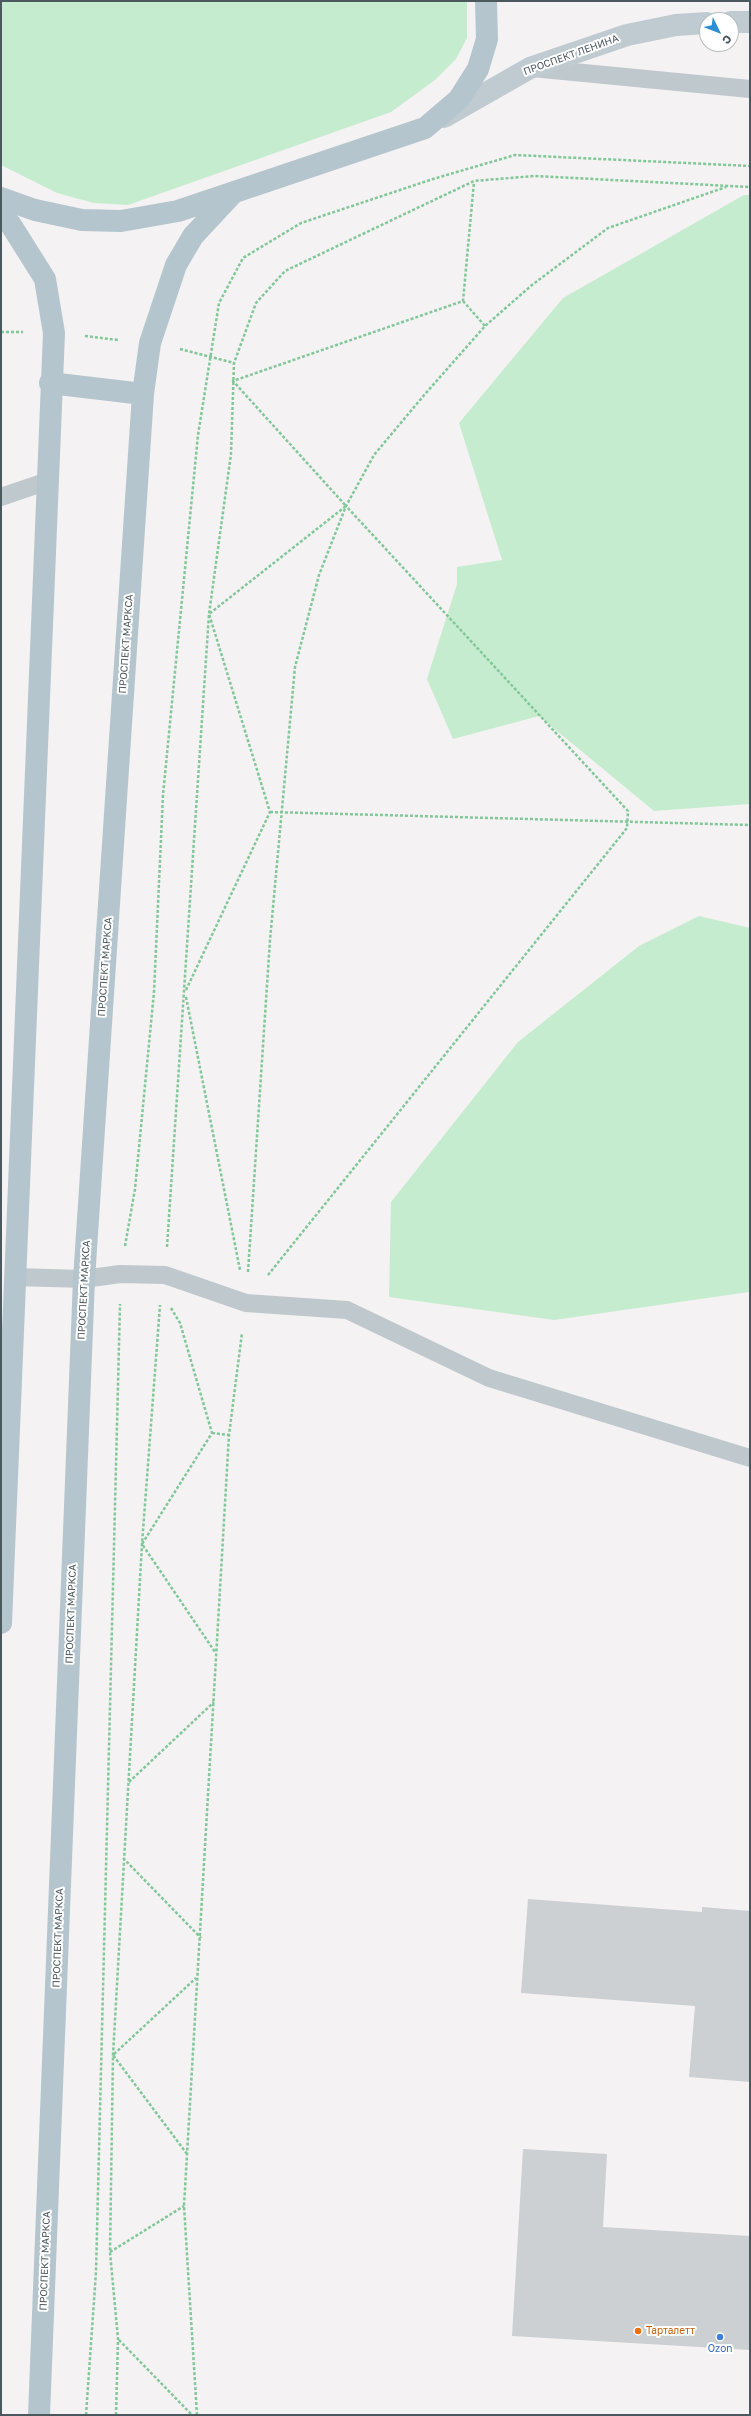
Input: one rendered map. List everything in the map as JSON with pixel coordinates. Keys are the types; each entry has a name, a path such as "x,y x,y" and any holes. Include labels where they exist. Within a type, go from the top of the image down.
{"main road":[{"path":"1,198 35,210 82,220 121,221 178,212 424,128 459,99 478,69 487,39 486,1"},
{"path":"739,22 750,22"},
{"name":"ПРОСПЕКТ ЛЕНИНА","path":"424,128 530,68 627,35 676,24 699,23"},
{"name":"ПРОСПЕКТ МАРКСА","path":"39,2415 84,1279 143,394 150,343 176,265 192,236 234,192"},
{"path":"1,213 11,225 45,279 54,333 50,383 48,481 14,1277 1,1623"},
{"path":"50,383 143,394"}],"lane":[{"path":"530,68 750,89"},
{"path":"1,497 48,481"},
{"path":"14,1277 84,1279 120,1274 246,1302 347,1310 489,1378 750,1458"}],"path":[{"path":"86,2415 96,2272 120,1274 135,1189 149,1039 163,796 198,435 219,303 243,258 301,223 433,179 515,156 750,166"},
{"path":"116,2415 118,2339 110,2252 113,2055 123,1857 129,1782 142,1544 185,993 209,614 231,454 234,363 256,303 285,271 474,181 534,176 750,187"},
{"path":"474,181 464,301 485,326"},
{"path":"197,2415 184,2206 196,1978 201,1938 229,1435 246,1302 281,812 295,667 319,575 346,506 374,455 424,394 485,326 532,285 608,228 728,186"},
{"path":"233,381 464,301"},
{"path":"233,381 628,812 627,828 246,1302"},
{"path":"209,614 346,506"},
{"path":"209,614 270,812 185,993 246,1302"},
{"path":"270,812 628,820 750,825"},
{"path":"142,1544 212,1434 180,1323 163,1284"},
{"path":"212,1434 229,1435"},
{"path":"142,1544 216,1652"},
{"path":"129,1782 214,1702"},
{"path":"123,1857 201,1938"},
{"path":"113,2055 196,1978"},
{"path":"113,2055 187,2154"},
{"path":"110,2252 184,2206"},
{"path":"118,2339 192,2415"}],"green space":[{"path":"1,1 467,1 467,38 456,59 435,80 391,112 128,205 94,203 57,193 1,165"},
{"path":"744,195 750,195 750,804 654,811 539,716 453,739 427,679 457,584 457,567 502,560 459,423 563,298"},
{"path":"699,916 750,928 749,1292 554,1320 389,1297 391,1202 518,1042 639,946"}],"building":[{"path":"528,1899 702,1912 702,1907 750,1911 750,2082 689,2077 695,2006 521,1993"},
{"path":"523,2149 607,2154 603,2227 750,2236 750,2350 512,2336"}],"place":[{"name":"Тарталетт","path":"638,2331"},
{"name":"Ozon","path":"720,2337"}]}
